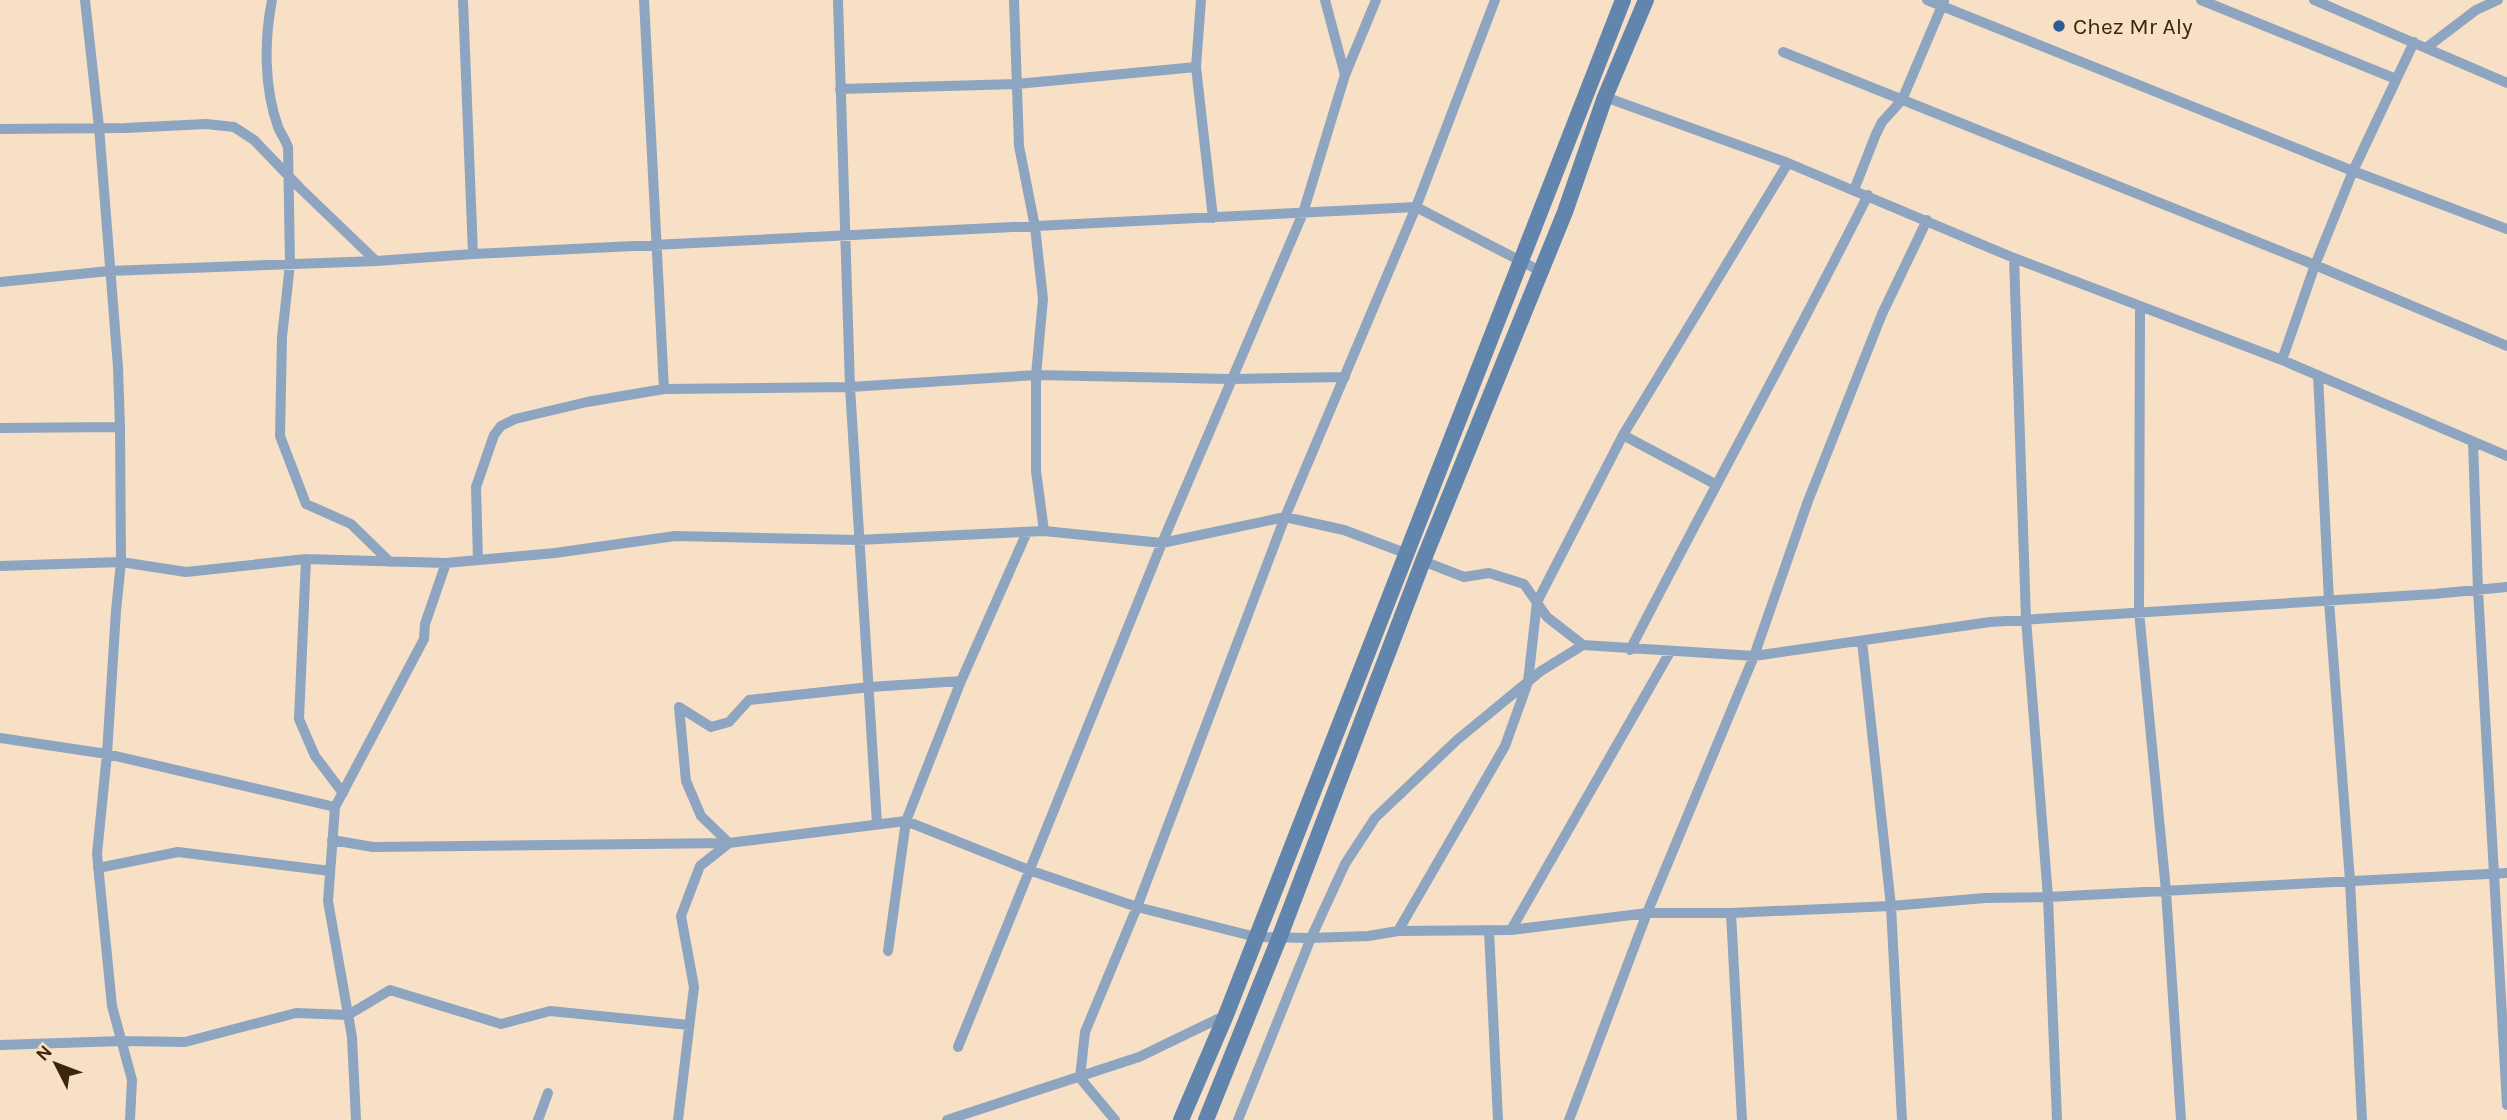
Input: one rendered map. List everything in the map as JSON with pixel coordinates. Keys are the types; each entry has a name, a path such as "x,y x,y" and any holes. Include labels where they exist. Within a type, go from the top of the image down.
{"main road":[{"path":"1181,1120 1226,1015 1623,0"},
{"path":"1206,1120 1280,936 1423,561 1542,272 1605,97 1646,0"},
{"path":"1587,91 1605,97"}],"street":[{"path":"85,0 99,127 118,367 120,427 121,562 97,854 112,1006 132,1080 130,1120"},
{"path":"272,0 266,57 270,100 279,130 288,147 290,264 282,337 280,436 283,450 306,505 351,524 390,562"},
{"path":"463,0 473,254"},
{"path":"644,0 664,389"},
{"path":"838,0 850,387 877,824"},
{"path":"1014,0 1019,146 1035,227 1043,299 1036,375 1036,471 1044,531"},
{"path":"1201,0 1196,67 1213,218"},
{"path":"1325,0 1345,75"},
{"path":"958,1048 1162,543 1303,213 1345,75 1377,0"},
{"path":"1115,1120 1080,1078 1085,1031 1138,907 1285,517 1416,207 1495,0"},
{"path":"1927,0 1943,3 2353,171 2507,229"},
{"path":"2201,0 2396,79"},
{"path":"2314,0 2507,83"},
{"path":"2426,48 2476,10 2498,0"},
{"path":"1854,190 1882,122 1902,100 1943,3"},
{"path":"2282,360 2315,265 2353,171 2414,42"},
{"path":"1783,52 2315,265 2507,346"},
{"path":"839,89 1017,84 1196,67"},
{"path":"1605,97 1788,163 2014,258 2282,360 2507,456"},
{"path":"0,129 206,124 234,127 254,140 376,261"},
{"path":"1398,930 1505,746 1528,682 1537,602 1623,435 1788,163"},
{"path":"1630,650 1715,484 1804,323 1868,195"},
{"path":"0,282 109,271 376,261 1416,207 1542,272"},
{"path":"1569,1120 1647,913 1754,656 1808,501 1882,314 1927,220"},
{"path":"2014,258 2026,620 2048,897 2057,1120"},
{"path":"2140,307 2139,612 2166,891 2181,1120"},
{"path":"478,560 476,487 494,435 501,426 516,419 587,402 664,389 850,387 1036,375 1231,379 1345,377"},
{"path":"2318,375 2329,601 2350,881 2362,1120"},
{"path":"0,428 120,427"},
{"path":"1623,435 1715,484"},
{"path":"2473,442 2507,1104"},
{"path":"0,566 121,562 186,572 306,559 446,563 555,553 675,536 858,540 1044,531 1162,543 1285,517 1344,530 1405,553"},
{"path":"888,951 906,821 961,681 1027,532"},
{"path":"306,559 299,719 315,757 343,793"},
{"path":"1423,561 1464,577 1489,573 1524,584 1547,617 1583,645 1754,656 1990,622 2507,587"},
{"path":"356,1120 352,1037 328,901 335,807 424,639 425,624 446,563"},
{"path":"1862,641 1891,906 1902,1120"},
{"path":"1238,1120 1311,938 1345,864 1375,818 1457,740 1541,671 1583,645"},
{"path":"1511,930 1670,652"},
{"path":"729,843 701,816 686,781 679,707 711,727 729,722 749,700 870,687 961,681"},
{"path":"0,738 107,754 335,807"},
{"path":"332,840 373,847 729,843 906,821 1029,870 1138,907 1256,937 1311,938 1368,936 1398,930 1511,930 1647,913 1731,913 1891,906 1984,898 2507,873"},
{"path":"678,1120 694,986 681,916 700,866 729,843"},
{"path":"98,868 178,852 330,871"},
{"path":"1731,913 1742,1120"},
{"path":"1489,930 1498,1120"},
{"path":"0,1045 185,1042 296,1013 348,1015 390,990 501,1024 550,1011 690,1025"},
{"path":"947,1120 1139,1057 1226,1015"},
{"path":"538,1120 548,1093"}],"place":[{"name":"Chez Mr Aly","path":"2059,26"}]}
